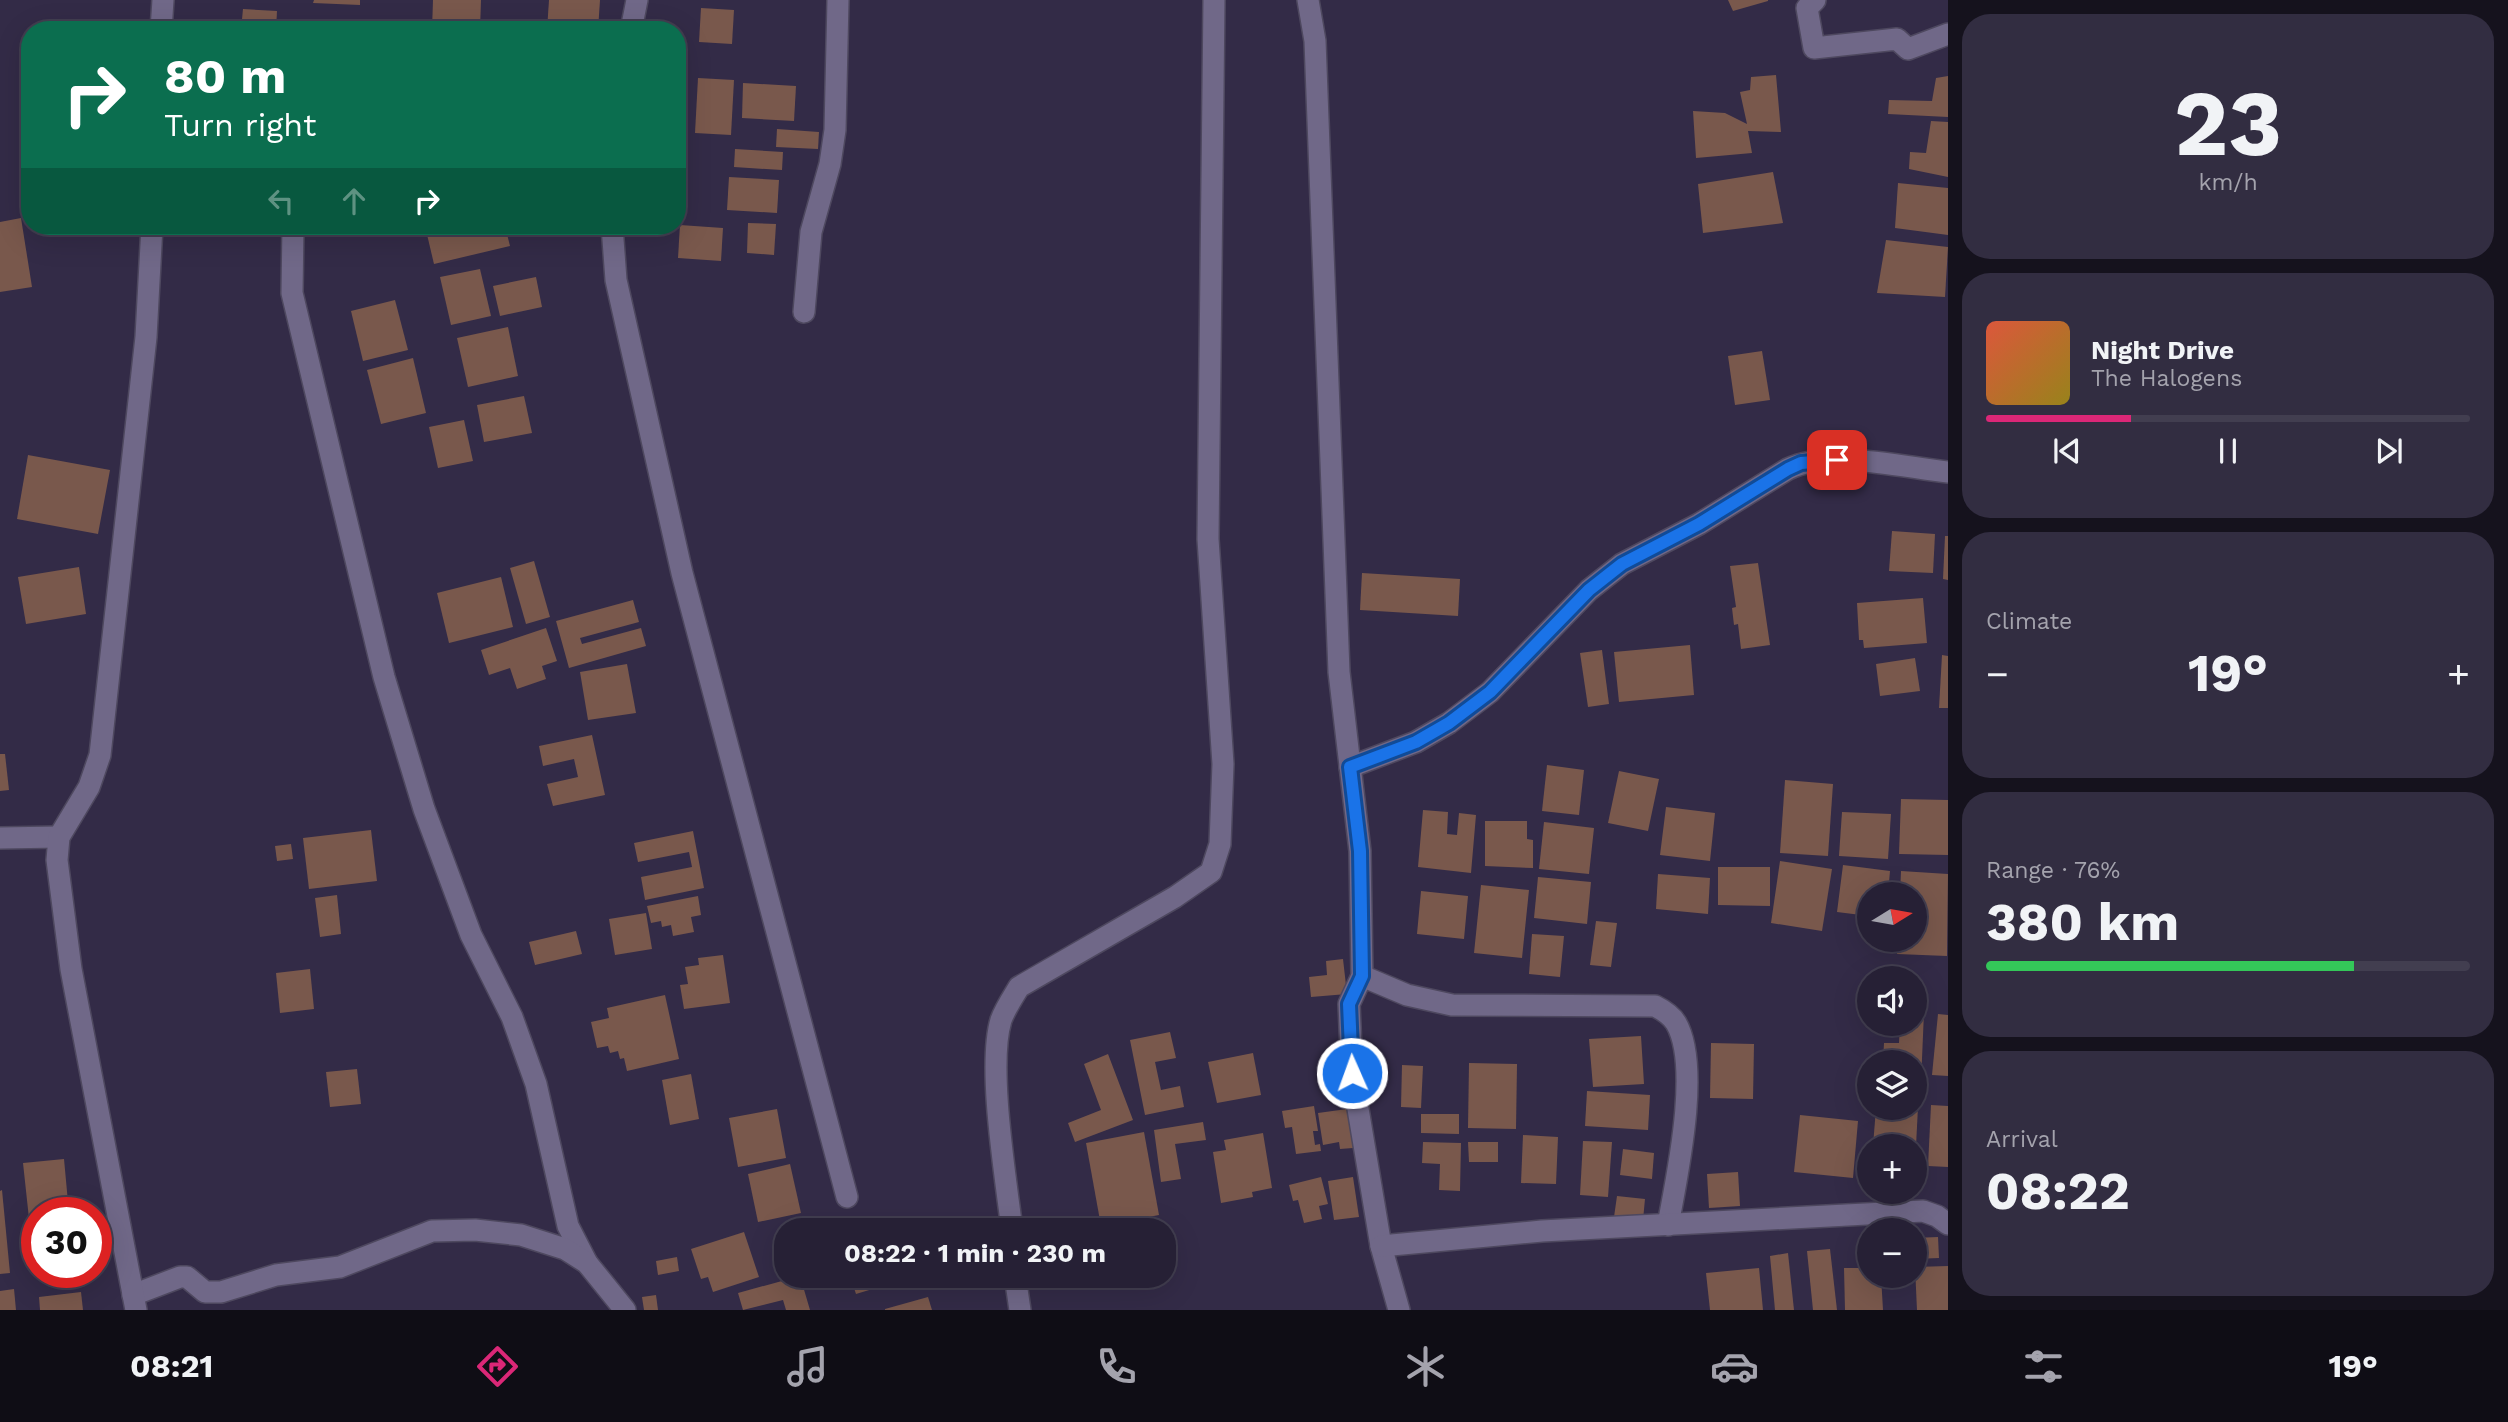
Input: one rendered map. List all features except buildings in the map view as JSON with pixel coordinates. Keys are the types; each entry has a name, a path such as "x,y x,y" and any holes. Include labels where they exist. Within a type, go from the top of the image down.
{"street":[{"path":"162,21 163,0"},
{"path":"633,21 637,0"},
{"path":"804,312 811,232 830,164 835,130 838,0"},
{"path":"1011,1218 996,1061 1001,1021 1011,1000 1020,987 1175,897 1211,872 1220,844 1223,764 1208,539 1214,0"},
{"path":"1308,0 1315,41 1339,672 1360,851 1362,976 1349,1004 1352,1073 1381,1246 1399,1310"},
{"path":"1815,0 1807,8 1814,48 1897,39 1908,50 1948,34"},
{"path":"152,235 146,337 100,755 89,788 60,837 57,860 71,969 135,1302 180,1277 187,1277 205,1292 212,1293 276,1275 340,1268 432,1231 475,1230 521,1235 555,1245 587,1263"},
{"path":"293,235 292,293 384,677 429,822 471,935 512,1017 532,1073 568,1226 587,1263 625,1310"},
{"path":"613,235 616,280 682,573 847,1197"},
{"path":"1350,767 1416,742 1449,723 1490,692 1589,590 1622,564 1699,524 1788,469 1801,463 1837,460 1948,472"},
{"path":"0,838 60,837"},
{"path":"1362,976 1407,995 1452,1005 1655,1006 1665,1012 1675,1022 1686,1069 1683,1144 1668,1225"},
{"path":"1381,1246 1542,1231 1923,1211 1948,1224"},
{"path":"1017,1288 1020,1310"}],"route":[{"path":"1352,1073 1349,1004 1362,976 1360,851 1350,767 1416,742 1449,723 1490,692 1589,590 1622,564 1699,524 1788,469 1801,463 1837,460"}]}
